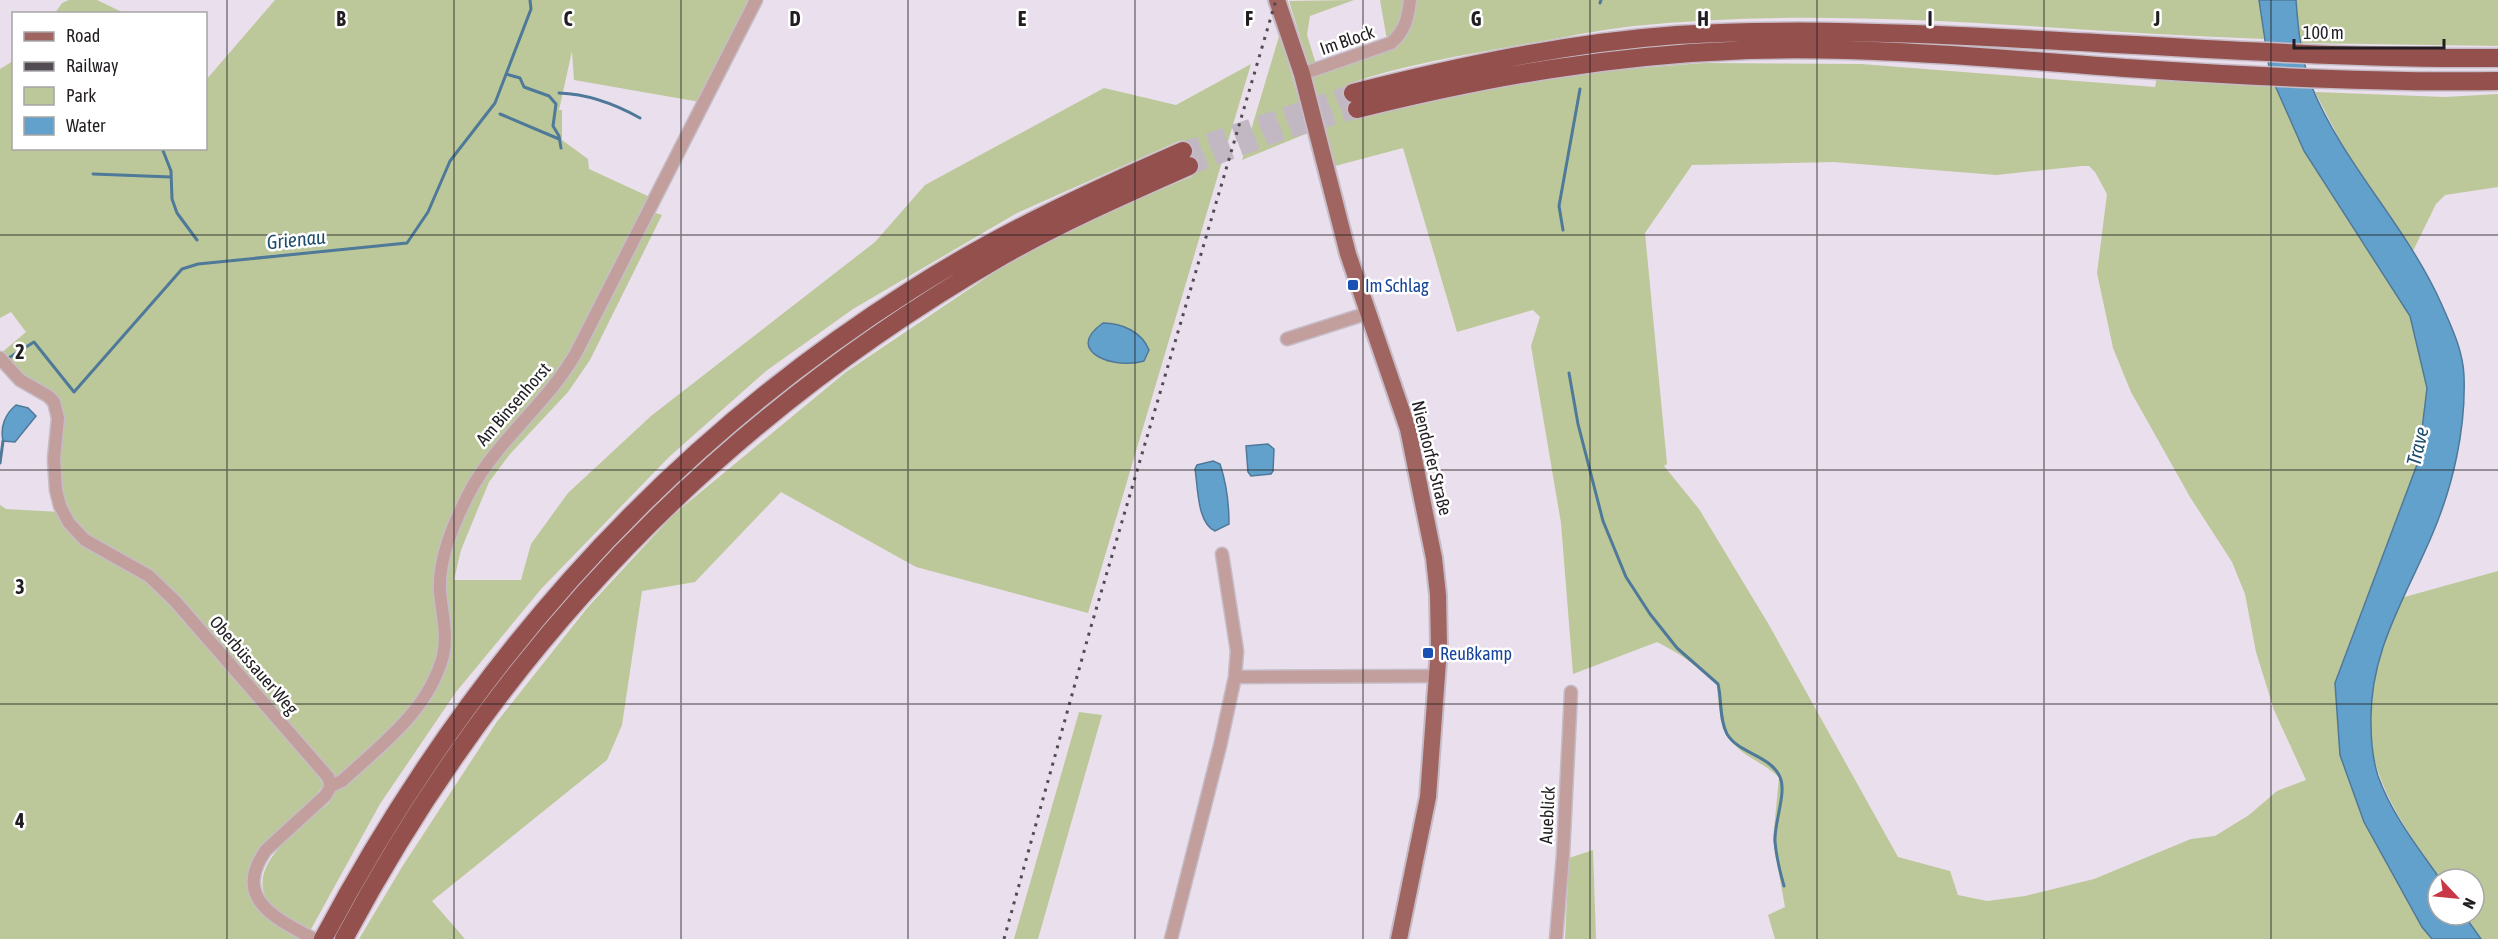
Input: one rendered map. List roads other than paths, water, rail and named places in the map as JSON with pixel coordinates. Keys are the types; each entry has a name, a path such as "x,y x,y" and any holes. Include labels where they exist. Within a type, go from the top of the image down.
{"highway":[{"path":"2498,58 2305,54 1817,31 1675,35 1516,56 1355,101 1602,61 1740,51 1816,50 1918,53 2316,79 2498,81"},
{"path":"323,939 386,828 462,712 509,651 582,564 670,477 778,385 840,338 912,289 995,240 1086,193 1186,159 1005,255 920,307 849,354 789,399 682,491 596,578 510,680 418,810 344,939"}],"main road":[{"name":"Niendorfer Straße","path":"1277,0 1302,74 1348,254 1408,429 1431,532 1438,595 1438,676 1428,797 1399,939"}],"street":[{"name":"Am Binsenhorst","path":"331,786 342,781 403,726 421,703 443,655 445,630 440,578 448,544 467,497 495,451 545,398 571,362 756,0"},
{"name":"Im Block","path":"1302,74 1391,43 1400,36 1406,25 1410,0"},
{"path":"1287,339 1368,313"},
{"name":"Oberbüssauer Weg","path":"0,358 20,380 54,402 58,418 54,459 56,490 60,506 69,523 86,540 149,576 175,601 328,777 331,786"},
{"path":"1171,939 1220,746 1235,677 1237,651 1222,554"},
{"path":"1235,677 1438,676"},
{"name":"Aueblick","path":"1556,939 1563,855 1571,692"},
{"path":"314,939 272,916 262,906 254,889 255,869 266,850 325,796 331,786"}],"water":[{"path":"2259,0 2296,0 2305,64 2311,85 2324,114 2427,274 2449,320 2461,357 2464,396 2457,457 2432,535 2382,649 2372,698 2371,730 2378,776 2390,804 2432,867 2426,867 2426,927 2472,927 2481,939 2432,939 2422,927 2364,822 2340,755 2335,683 2418,462 2427,388 2410,316 2304,151 2270,74"},
{"path":"1103,323 1124,327 1142,338 1149,350 1144,361 1120,363 1108,361 1091,350 1088,342 1092,333"},
{"path":"16,405 28,408 36,416 15,442 3,441 4,421"},
{"path":"1268,444 1274,449 1273,471 1271,474 1251,476 1248,472 1246,446"},
{"path":"1213,461 1220,464 1227,493 1229,516 1229,524 1215,531 1209,527 1202,513 1195,469 1197,465"}],"waterway":[{"name":"Grienau","path":"7,359 34,342 74,392 182,269 198,264 407,243 428,212 450,161 495,103 531,9 530,0"},
{"path":"506,74 520,78 524,87 549,96 556,104 553,126 559,136 561,148"},
{"path":"1563,230 1559,206 1580,89"},
{"path":"559,93 581,95 601,101 640,118"},
{"path":"500,114 559,139"},
{"path":"163,150 171,171 172,199 177,213 197,240"},
{"path":"93,174 171,177"},
{"path":"1569,373 1578,424 1603,521 1626,577 1650,614 1677,648 1718,684 1723,722 1732,741 1769,764 1780,777 1782,791 1775,841 1784,886"},
{"path":"0,463 3,441"}],"tunnel":[{"path":"1183,151 1353,93"},
{"path":"1189,166 1277,133 1357,109"}],"railway":[{"path":"1004,939 1090,630 1276,0"}],"place":[{"name":"Im Schlag","path":"1353,285"},
{"name":"Reußkamp","path":"1428,653"}],"water label":[{"name":"Trave","path":"2417,446"}]}
